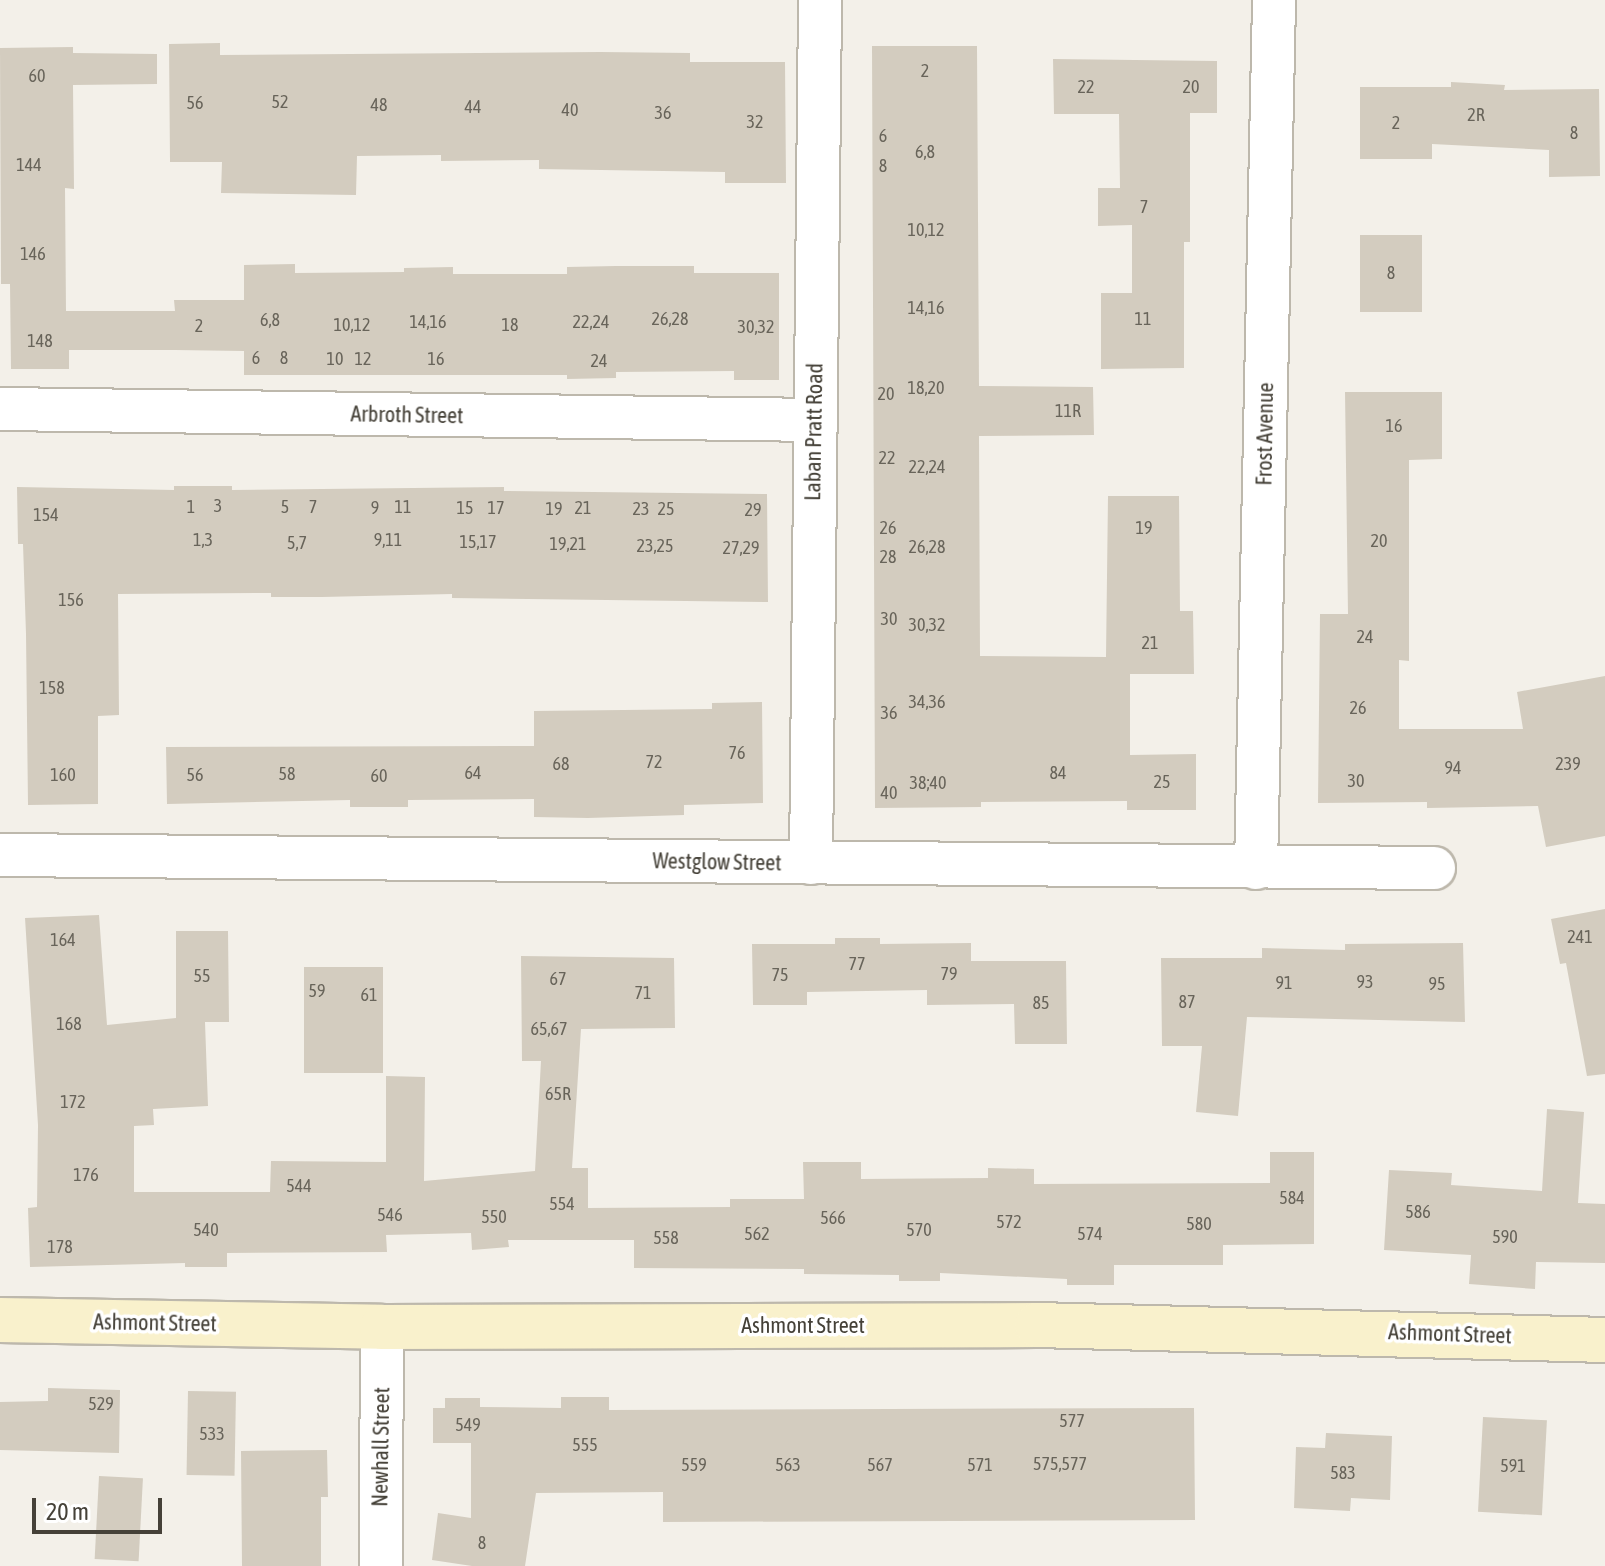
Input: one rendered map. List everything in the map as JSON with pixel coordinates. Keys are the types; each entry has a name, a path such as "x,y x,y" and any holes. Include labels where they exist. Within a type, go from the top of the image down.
{"main road":[{"name":"Ashmont Street","path":"0,1320 382,1327 1037,1325 1605,1340"}],"street":[{"name":"Laban Pratt Road","path":"811,863 820,0"},
{"name":"Frost Avenue","path":"1256,868 1274,0"},
{"name":"Arbroth Street","path":"0,409 814,420"},
{"name":"Westglow Street","path":"0,855 1434,868"},
{"name":"Newhall Street","path":"381,1566 382,1327"}],"building":[{"path":"220,43 220,55 690,53 690,62 785,62 786,183 725,183 725,172 539,169 539,160 441,161 441,155 357,156 356,195 221,193 222,162 170,162 169,44"},
{"path":"872,46 977,46 979,386 1093,387 1094,435 979,436 980,656 1106,657 1108,496 1179,496 1180,611 1193,611 1194,674 1130,674 1130,755 1196,754 1196,810 1127,810 1127,801 981,802 981,807 875,808"},
{"path":"73,47 73,53 157,54 157,84 73,85 74,189 65,188 66,311 175,311 174,300 244,300 244,265 295,264 295,273 404,272 404,268 453,267 453,274 567,274 567,267 694,266 694,273 779,273 779,380 734,380 734,371 616,372 616,378 567,379 567,375 244,375 244,351 175,350 69,350 69,369 11,369 10,284 1,284 0,48"},
{"path":"1053,59 1217,61 1217,113 1190,113 1190,242 1184,242 1184,368 1101,369 1101,293 1132,293 1132,225 1098,226 1098,188 1120,188 1119,114 1054,114"},
{"path":"1451,82 1505,85 1504,90 1599,89 1600,176 1549,177 1549,150 1432,144 1432,159 1360,159 1360,87 1451,87"},
{"path":"1360,235 1422,235 1422,312 1360,312"},
{"path":"1345,392 1442,392 1442,459 1409,460 1409,661 1399,660 1399,729 1523,729 1517,692 1605,676 1605,836 1546,847 1538,806 1427,808 1427,802 1318,803 1320,614 1348,614"},
{"path":"174,486 232,486 232,490 504,487 504,491 767,494 768,602 452,598 452,594 271,597 271,593 118,594 119,715 98,716 98,804 28,805 23,544 18,544 17,487 174,490"},
{"path":"762,702 763,803 684,805 684,815 588,818 534,817 534,799 408,800 408,807 350,807 350,800 167,804 166,747 534,746 534,711 712,709 712,703"},
{"path":"1605,909 1605,1074 1587,1076 1566,963 1560,964 1551,919"},
{"path":"99,915 107,1025 176,1018 176,931 228,931 229,1022 205,1022 208,1106 153,1109 154,1125 134,1126 134,1192 270,1192 271,1161 386,1162 386,1076 425,1077 424,1181 535,1171 541,1061 522,1061 521,956 674,958 675,1028 581,1029 572,1168 588,1168 588,1208 730,1207 730,1199 804,1199 803,1162 861,1162 861,1179 988,1178 988,1168 1034,1169 1034,1184 1270,1183 1270,1152 1314,1152 1314,1244 1223,1245 1223,1265 1114,1265 1114,1285 1067,1285 1067,1279 940,1273 940,1281 899,1281 899,1275 804,1274 804,1269 634,1268 634,1240 508,1240 509,1247 472,1250 471,1233 386,1235 387,1252 227,1253 227,1267 185,1267 185,1263 30,1267 28,1208 37,1207 38,1125 25,918"},
{"path":"835,938 880,938 880,944 971,943 971,961 1066,961 1067,1044 1015,1044 1014,1004 927,1005 927,990 807,992 807,1005 753,1005 752,944 835,944"},
{"path":"1463,943 1465,1022 1247,1017 1238,1116 1196,1112 1202,1046 1162,1046 1161,958 1262,958 1262,948 1345,950 1345,944"},
{"path":"304,967 383,967 383,1073 304,1073"},
{"path":"1547,1109 1584,1112 1578,1203 1605,1204 1605,1263 1536,1262 1535,1289 1469,1284 1471,1255 1384,1250 1389,1170 1452,1173 1451,1185 1542,1191"},
{"path":"48,1388 120,1390 119,1453 0,1450 0,1402 48,1401"},
{"path":"188,1391 236,1392 235,1476 187,1475"},
{"path":"561,1397 609,1397 609,1410 1194,1408 1195,1520 663,1522 663,1492 536,1493 525,1566 472,1566 432,1560 438,1513 471,1518 471,1443 433,1443 433,1408 445,1408 445,1398 480,1398 480,1407 561,1408"},
{"path":"1483,1417 1547,1420 1542,1515 1478,1512"},
{"path":"1326,1433 1392,1436 1390,1500 1351,1498 1350,1511 1294,1508 1296,1447 1325,1448"},
{"path":"327,1450 328,1497 321,1497 321,1566 242,1566 241,1451"},
{"path":"99,1476 143,1478 139,1561 95,1559"}]}
